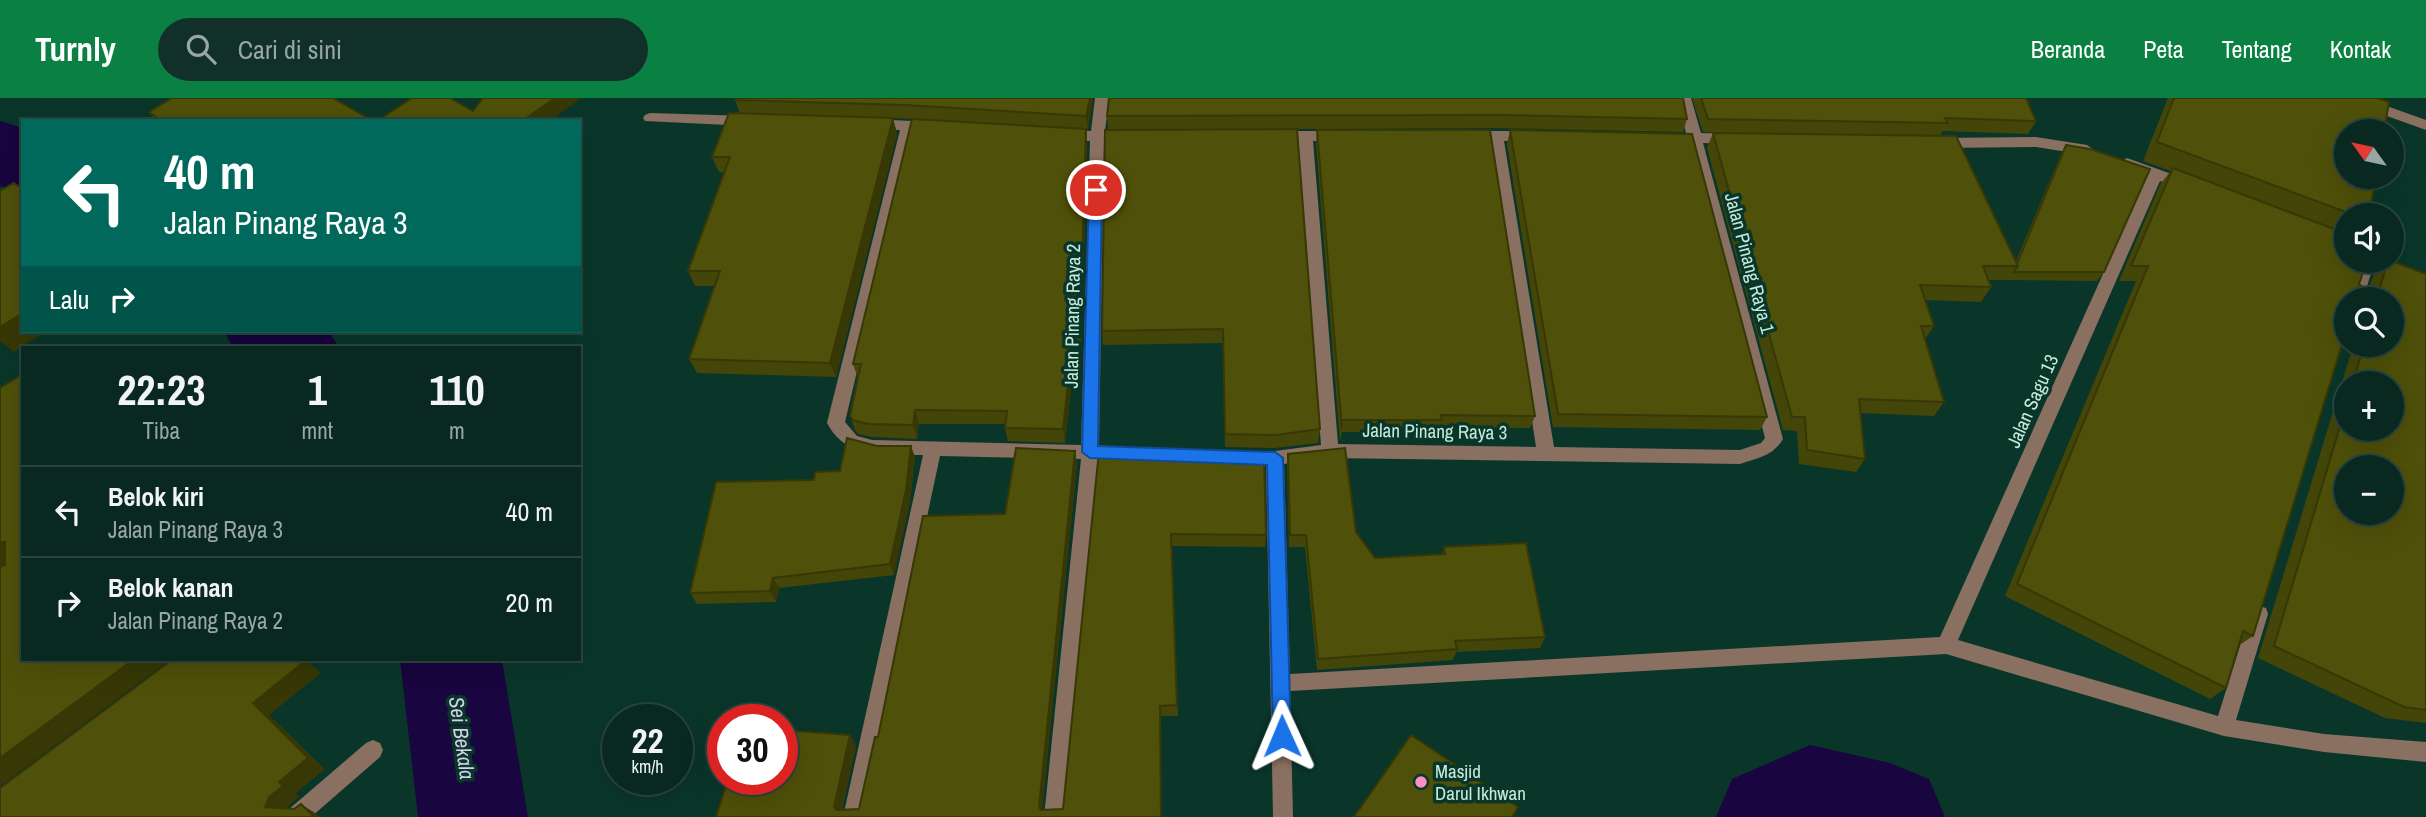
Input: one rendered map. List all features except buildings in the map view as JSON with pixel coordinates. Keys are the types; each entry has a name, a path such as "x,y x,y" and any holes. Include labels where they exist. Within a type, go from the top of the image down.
{"street":[{"name":"Jalan Pinang Raya 2","path":"1055,817 1090,452 1097,137 1102,98"},
{"name":"Jalan Pinang Raya 1","path":"1684,98 1774,439"},
{"path":"2350,98 2426,125"},
{"path":"650,118 758,121"},
{"path":"853,124 948,128"},
{"path":"908,126 836,423 851,441 872,447 1143,454"},
{"path":"1043,134 1138,137"},
{"path":"1263,136 1359,136"},
{"path":"1305,136 1330,451"},
{"path":"1455,136 1549,137"},
{"path":"1496,136 1546,454"},
{"path":"1656,138 1748,139"},
{"path":"1920,144 2036,142 2104,156 2207,192"},
{"name":"Jalan Sagu 13","path":"1946,645 2156,173"},
{"name":"Jalan Pinang Raya 3","path":"1222,457 1275,458 1330,451 1740,457 1768,449 1774,439"},
{"path":"853,817 933,448"},
{"path":"1275,458 1283,817"},
{"path":"2224,727 2265,593"},
{"path":"1281,682 1946,645 2224,727 2324,743 2426,752"},
{"path":"295,817 373,750"}],"waterway":[{"name":"Sei Bekala","path":"0,148 21,164"},
{"name":"Sei Bekala","path":"270,333 292,346"},
{"name":"Sei Bekala","path":"451,661 473,817"},
{"name":"Sei Bekala","path":"1771,817 1810,798 1890,817"}],"place":[{"name":"Masjid Darul Ikhwan","path":"1421,782"}],"route":[{"path":"1096,190 1090,452 1275,458 1282,736"}]}
